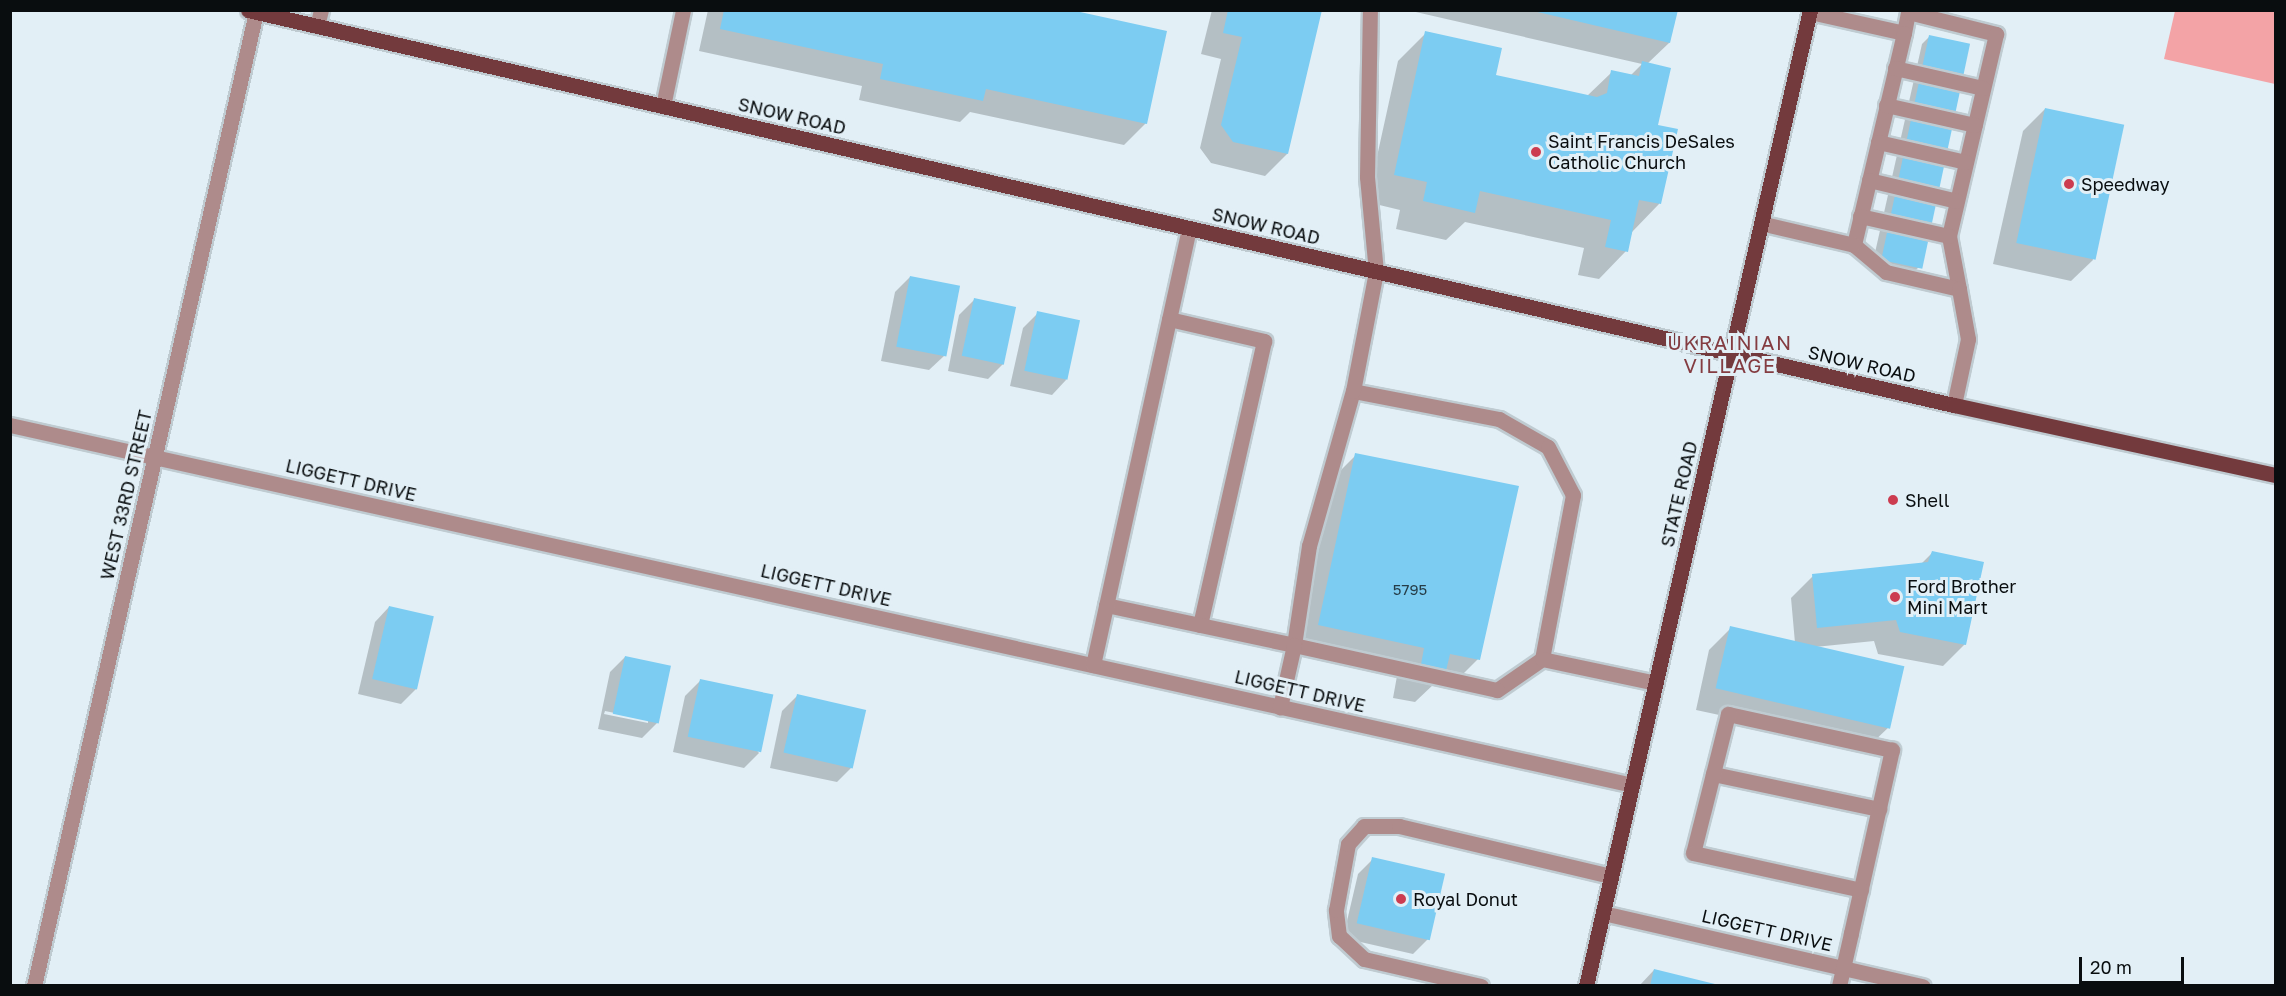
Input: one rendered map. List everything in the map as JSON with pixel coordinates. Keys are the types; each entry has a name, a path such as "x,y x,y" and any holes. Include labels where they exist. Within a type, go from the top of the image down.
{"main road":[{"name":"SNOW ROAD","path":"252,11 1954,405 2276,475"},
{"name":"STATE ROAD","path":"1586,986 1764,224 1810,11"}],"street":[{"path":"317,26 321,10"},
{"path":"663,106 683,10"},
{"path":"1280,707 1294,645 1309,546 1353,391 1376,272 1367,177 1370,10"},
{"name":"WEST 33RD STREET","path":"34,986 252,11"},
{"path":"1810,11 1904,33"},
{"path":"1854,245 1908,12 1996,34 1949,236 1968,339 1954,405"},
{"path":"1895,68 1983,88"},
{"path":"1886,105 1975,125"},
{"path":"1878,142 1966,162"},
{"path":"1869,180 1957,201"},
{"path":"1860,216 1949,236"},
{"path":"1764,224 1854,245 1886,272 1959,289"},
{"path":"1093,665 1189,228"},
{"path":"1169,319 1263,340 1200,625"},
{"path":"1106,605 1497,690 1542,659 1573,495 1548,447 1499,419 1353,391"},
{"name":"LIGGETT DRIVE","path":"10,425 1632,785"},
{"path":"1542,659 1656,683"},
{"path":"1839,986 1892,750 1728,714 1693,853 1860,890"},
{"path":"1713,774 1879,809"},
{"path":"1481,986 1364,958 1339,936 1336,910 1348,844 1364,826 1399,826 1611,876"},
{"name":"LIGGETT DRIVE","path":"1603,913 1923,986"}],"shaded area":[{"path":"2175,11 2275,11 2275,84 2164,59"}],"building":[{"path":"724,10 1071,10 1167,31 1147,124 986,89 983,101 880,79 883,64 720,29"},
{"path":"1228,10 1322,10 1288,154 1233,142 1221,125 1242,37 1223,33"},
{"path":"1529,10 1678,10 1670,43"},
{"name":"Saint Francis DeSales Catholic Church","path":"1425,31 1502,48 1496,75 1597,97 1607,93 1611,70 1639,76 1642,61 1671,68 1658,125 1678,129 1661,204 1639,200 1628,252 1605,247 1611,220 1480,191 1475,213 1423,201 1427,182 1394,175"},
{"path":"1929,35 1970,44 1922,269 1881,260"},
{"name":"Speedway","path":"2045,108 2124,125 2096,260 2016,243"},
{"path":"910,276 960,286 946,356 896,347"},
{"path":"974,298 1016,307 1004,365 962,356"},
{"path":"1037,311 1080,320 1067,380 1024,371"},
{"path":"1355,453 1519,486 1480,660 1450,654 1445,675 1420,670 1424,648 1318,625"},
{"name":"Ford Brother Mini Mart","path":"1932,551 1984,562 1966,645 1900,632 1896,620 1817,628 1812,574 1928,562"},
{"path":"389,606 434,616 417,689 372,679"},
{"path":"1730,626 1904,666 1890,729 1716,688"},
{"path":"625,656 671,666 659,723 613,714"},
{"path":"700,679 773,695 761,752 688,737"},
{"path":"797,694 866,710 853,768 784,752"},
{"name":"Royal Donut","path":"1372,857 1445,874 1430,940 1357,923"},
{"path":"1654,969 1719,985 1719,986 1650,986"}],"place":[{"name":"Saint Francis DeSales Catholic Church","path":"1536,152"},
{"name":"Speedway","path":"2069,184"},
{"name":"Shell","path":"1893,500"},
{"name":"Ford Brother Mini Mart","path":"1895,597"},
{"name":"Royal Donut","path":"1401,899"}],"district":[{"name":"UKRAINIAN VILLAGE","path":"1730,354"}]}
